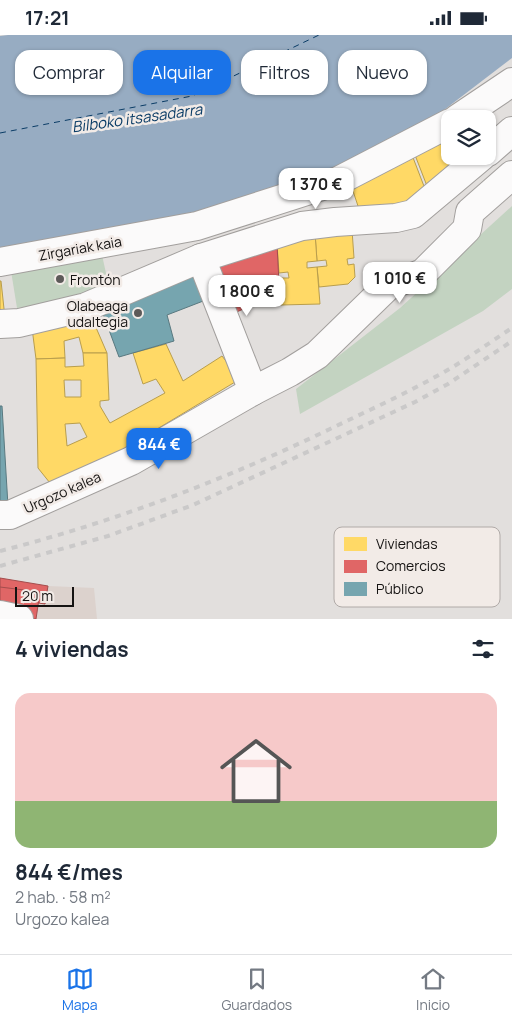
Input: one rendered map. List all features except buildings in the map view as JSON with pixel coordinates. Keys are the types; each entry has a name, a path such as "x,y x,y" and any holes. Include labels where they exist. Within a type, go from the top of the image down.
{"street":[{"path":"470,110 512,82"},
{"name":"Zirgariak kaia","path":"0,262 197,226 338,181 441,128"},
{"path":"496,144 512,131"},
{"path":"0,325 20,323 86,307 202,258 302,226 335,221 396,218 413,213 471,165"},
{"name":"Urgozo kalea","path":"0,515 10,515 131,461 317,355 388,286 423,273 467,229 470,211 512,175"},
{"path":"202,258 253,391"},
{"path":"0,615 19,619"}],"shaded area":[{"path":"48,586 94,588 97,619 0,619"}],"green space":[{"path":"512,206 512,289 483,311 300,414 296,389 400,308"},
{"name":"Frontón","path":"102,255 109,287 91,297 17,308 11,271"}],"water":[{"name":"Bilboko itsasadarra","path":"512,35 512,58 444,110 441,110 441,112 418,126 340,167 236,206 0,252 0,36"}],"ferry route":[{"path":"0,133 192,96 319,35"}],"railway":[{"path":"0,551 43,540 127,513 209,482 290,448 422,384 455,366 512,328"},
{"path":"0,566 108,536 193,505 415,402 448,384 512,341"}],"place":[{"name":"Frontón","path":"60,279"},
{"name":"Olabeaga udaltegia","path":"138,313"}]}
